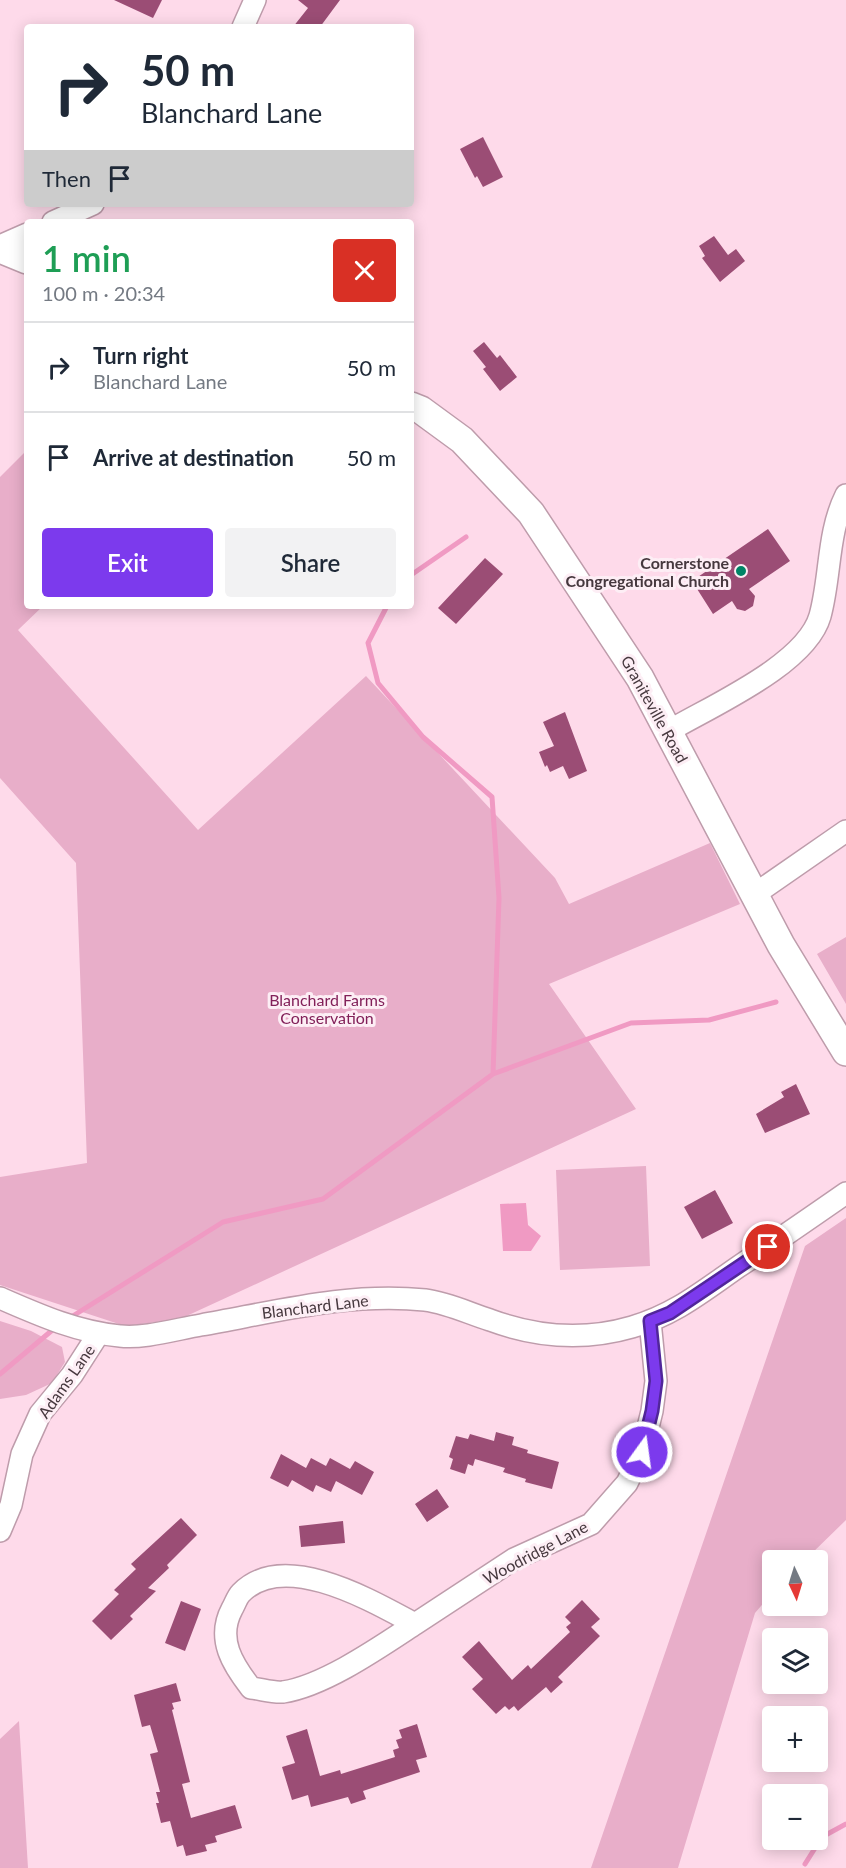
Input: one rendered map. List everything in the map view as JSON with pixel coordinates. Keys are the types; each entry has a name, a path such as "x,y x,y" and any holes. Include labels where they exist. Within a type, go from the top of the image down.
{"main road":[{"path":"0,247 24,259"},
{"name":"Graniteville Road","path":"414,407 462,440 531,513 640,678 781,945 846,1052"}],"street":[{"path":"244,24 255,0"},
{"path":"60,219 86,207"},
{"path":"0,247 24,235"},
{"path":"669,730 778,668 810,636 819,618 832,536 846,495"},
{"path":"755,894 846,831"},
{"name":"Blanchard Lane","path":"0,1298 56,1322 123,1337 192,1327 281,1308 344,1299 385,1298 427,1300 460,1308 524,1331 564,1337 613,1331 670,1313 846,1193"},
{"name":"Woodridge Lane","path":"415,1624 376,1603 340,1588 300,1577 275,1575 241,1593 229,1615 225,1641 233,1665 251,1688 282,1692 312,1683 353,1662 415,1624 514,1559 591,1524 627,1483 642,1452 652,1411 656,1381 650,1321"},
{"name":"Adams Lane","path":"0,1531 11,1505 22,1454 40,1414 72,1375 99,1333"}],"green space":[{"name":"Blanchard Farms Conservation","path":"24,453 24,609 40,609 18,630 198,830 366,676 555,878 569,904 710,843 740,904 549,984 636,1109 180,1319 125,1326 0,1285 0,1177 87,1163 76,863 0,778 0,477"},
{"path":"846,937 846,1004 817,954"},
{"path":"646,1166 650,1266 560,1270 556,1170"},
{"path":"846,1218 846,1520 815,1550 762,1550 762,1605 755,1613 678,1868 591,1868 805,1246"},
{"path":"0,1321 31,1331 62,1347 65,1362 52,1383 26,1395 0,1399"},
{"path":"19,1721 28,1868 0,1868 0,1739"}],"shaded area":[{"path":"526,1203 528,1225 541,1236 531,1251 503,1251 500,1204"}],"building":[{"path":"114,0 162,0 153,18"},
{"path":"298,0 340,0 322,24 295,24 308,8"},
{"path":"483,137 503,177 483,187 477,176 475,178 460,149"},
{"path":"714,236 728,255 736,249 745,261 720,282 702,258 705,256 699,246"},
{"path":"484,342 497,358 500,355 517,377 500,391 483,369 486,367 473,351"},
{"name":"Cornerstone Congregational Church","path":"768,529 790,561 749,589 755,596 753,606 745,611 737,609 732,601 713,614 692,581"},
{"path":"485,558 503,574 456,624 438,608"},
{"path":"565,712 587,771 569,779 563,766 550,772 547,765 545,767 539,752 554,746 543,722"},
{"path":"796,1084 810,1114 765,1133 756,1114 784,1097 781,1092"},
{"path":"715,1190 733,1223 702,1239 684,1207"},
{"path":"496,1432 514,1437 512,1445 528,1450 527,1453 559,1462 552,1489 525,1482 526,1479 503,1472 505,1468 475,1459 473,1466 468,1464 465,1474 450,1469 453,1459 449,1457 456,1436 468,1439 470,1434 494,1441"},
{"path":"281,1454 306,1468 311,1458 326,1466 330,1458 350,1469 355,1461 374,1472 362,1495 336,1481 331,1492 316,1485 313,1492 292,1480 288,1487 270,1478"},
{"path":"437,1489 449,1507 427,1522 415,1504"},
{"path":"181,1518 197,1535 167,1565 169,1568 148,1588 156,1591 130,1616 133,1619 111,1640 92,1621 119,1594 114,1590 136,1569 131,1564"},
{"path":"343,1521 345,1543 301,1547 299,1526"},
{"path":"582,1600 600,1619 591,1627 600,1636 558,1677 563,1682 551,1693 546,1687 518,1711 514,1706 509,1710 505,1706 496,1714 472,1689 483,1679 462,1657 479,1641 512,1680 528,1665 531,1669 570,1632 566,1627 571,1623 565,1617"},
{"path":"181,1601 201,1609 185,1651 165,1643"},
{"path":"176,1683 181,1701 172,1703 174,1709 172,1710 190,1782 182,1784 191,1818 235,1805 242,1828 215,1836 217,1842 205,1845 207,1851 186,1856 183,1845 177,1847 170,1821 161,1823 156,1803 159,1803 156,1792 160,1792 150,1754 158,1752 150,1725 142,1727 134,1695"},
{"path":"417,1724 427,1757 416,1760 420,1772 363,1791 366,1799 351,1804 348,1797 311,1807 308,1795 292,1800 282,1767 295,1763 286,1736 307,1729 320,1776 340,1770 341,1774 395,1757 393,1750 399,1748 396,1740 402,1738 399,1730"}],"waterway":[{"path":"414,573 466,537"},
{"path":"385,609 368,643 378,683 423,737 492,797 499,898 493,1074"},
{"path":"68,1319 223,1222 323,1199 493,1074 631,1023 709,1020 776,1002"},
{"path":"0,1374 56,1327"},
{"path":"805,1864 822,1837 846,1824"}],"place":[{"name":"Cornerstone Congregational Church","path":"741,571"}],"route":[{"path":"642,1452 652,1411 656,1381 650,1321 670,1313 768,1247"}]}
